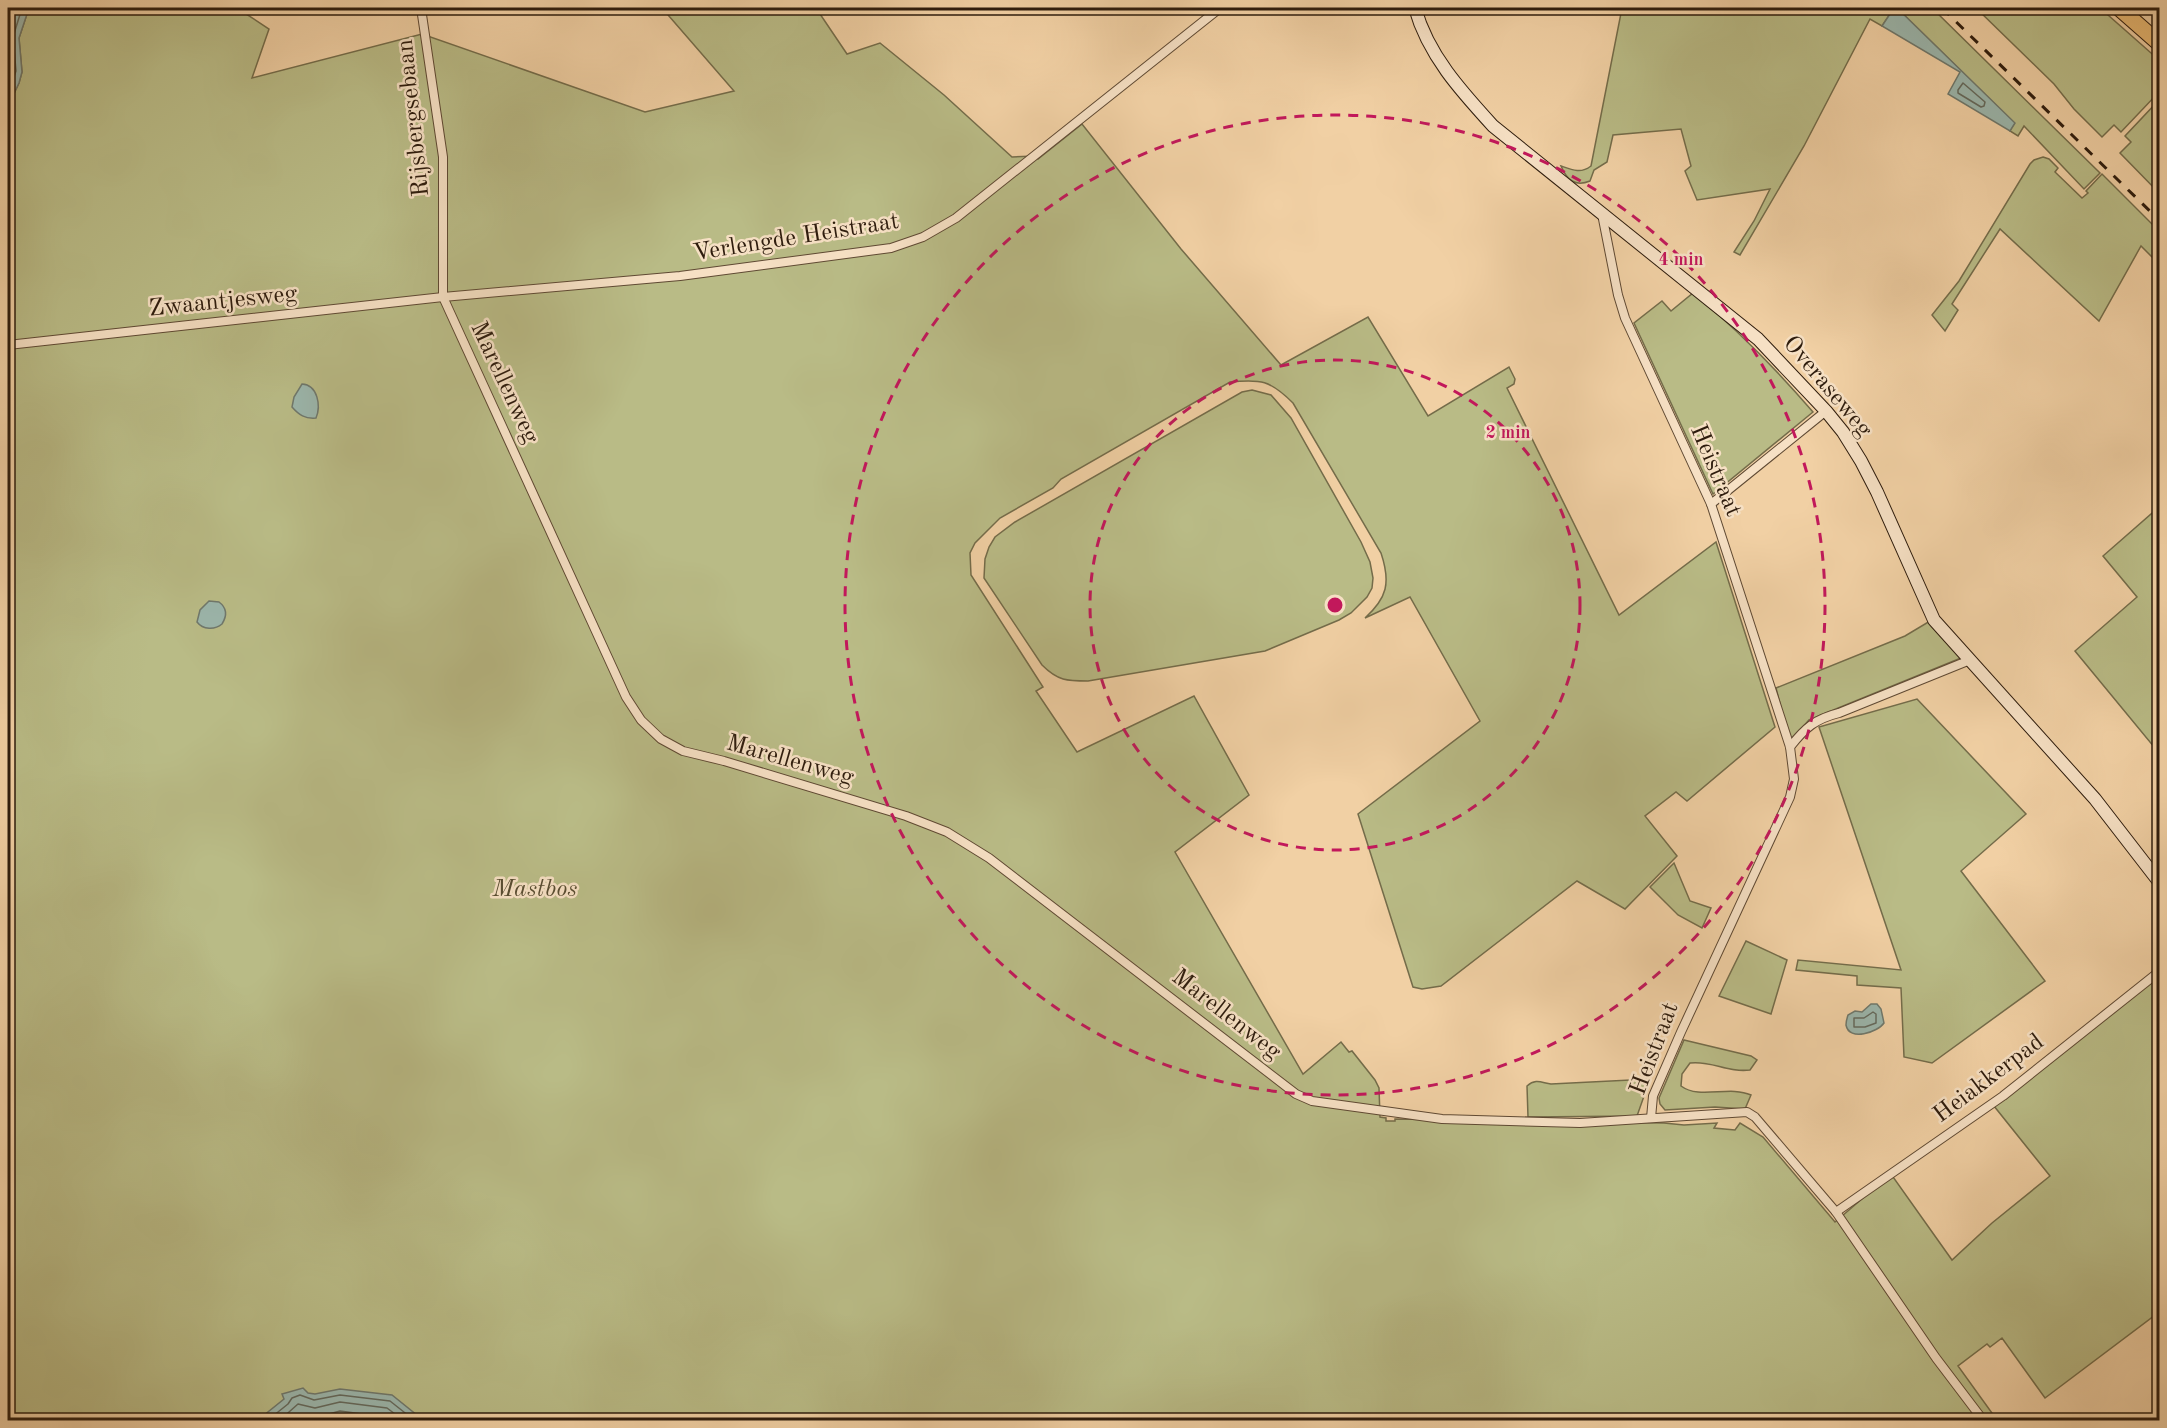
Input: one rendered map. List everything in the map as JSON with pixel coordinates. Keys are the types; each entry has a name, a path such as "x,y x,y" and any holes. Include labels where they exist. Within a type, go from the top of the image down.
{"highway":[{"path":"2119,8 2160,44"}],"street":[{"name":"Rijsbergsebaan","path":"421,8 443,157 443,297"},
{"name":"Verlengde Heistraat","path":"443,297 680,276 891,248 923,237 956,218 1220,8"},
{"name":"Overaseweg","path":"1415,8 1438,59 1460,90 1493,126 1758,339 1826,411 1843,432 1861,461 1934,620 2120,828 2160,883"},
{"name":"Heistraat","path":"1601,213 1618,296 1625,318 1711,504 1790,747 1794,780 1790,797 1653,1096 1652,1118 1747,1112 1755,1117 1836,1212 1936,1358 1983,1420"},
{"name":"Zwaantjesweg","path":"8,345 443,297"},
{"name":"Marellenweg","path":"443,297 626,697 641,720 661,740 683,751 724,761 906,816 946,832 989,858 1296,1094 1312,1101 1442,1119 1580,1123 1652,1118"},
{"path":"1711,504 1826,411"},
{"path":"1790,747 1802,732 1821,717 1839,713 1970,660"},
{"name":"Heiakkerpad","path":"1836,1212 2003,1096 2160,971"}],"green space":[{"name":"Mastbos","path":"29,8 237,8 269,29 252,78 422,34 645,112 734,91 662,8 816,8 847,54 880,43 944,95 1012,157 1035,156 1038,159 1082,124 1181,249 1281,365 1368,317 1428,416 1509,367 1515,379 1514,384 1507,388 1619,615 1716,542 1775,727 1687,801 1676,792 1645,816 1677,856 1625,909 1577,881 1441,986 1422,989 1413,987 1358,814 1480,721 1410,597 1365,618 1378,604 1385,589 1386,573 1381,553 1293,403 1285,395 1271,385 1257,381 1230,382 1061,479 1053,488 1000,518 975,543 970,553 971,575 1043,687 1036,691 1077,752 1194,696 1249,795 1175,852 1303,1074 1341,1042 1349,1052 1352,1051 1375,1080 1379,1088 1380,1117 1386,1118 1386,1121 1395,1121 1395,1119 1684,1125 1717,1123 1714,1128 1735,1130 1740,1123 1763,1137 1835,1222 1891,1174 1952,1260 1992,1223 2050,1176 1994,1106 2159,973 2159,1315 2158,1313 2045,1398 2002,1338 1990,1347 1987,1344 1958,1366 1997,1420 8,1420 8,106 22,72 19,38"},
{"path":"1622,8 1894,8 1882,26 1870,19 1804,146 1740,255 1734,252 1754,221 1770,189 1697,200 1685,171 1691,166 1681,129 1613,135 1607,162 1594,170 1590,181 1585,183 1572,181 1561,166 1580,171 1591,166"},
{"path":"1897,8 1932,8 2100,173 2084,189 2024,126 2018,136 2010,131 2014,123"},
{"path":"1976,8 2100,8 2159,60 2159,92 2121,132 2114,125 2102,137 2074,109 2054,84"},
{"path":"2159,100 2159,193 2120,153 2131,142 2125,136"},
{"path":"2043,157 2049,159 2058,168 2055,172 2082,198 2102,174 2159,231 2159,264 2141,246 2099,321 2000,229 1952,304 1958,310 1945,331 1932,315 1959,281 2030,164"},
{"path":"1693,293 1756,350 1813,412 1713,494 1634,323 1662,301 1671,311"},
{"path":"1252,390 1271,395 1291,418 1361,542 1370,562 1373,578 1372,588 1367,597 1351,613 1339,620 1265,651 1088,681 1068,680 1053,674 1042,665 984,578 985,559 995,537 1015,522 1242,392"},
{"path":"2159,507 2159,753 2075,651 2137,597 2103,556"},
{"path":"1930,621 1961,658 1809,720 1790,742 1776,688 1905,636"},
{"path":"1917,699 2026,814 1961,871 2045,981 1932,1063 1904,1057 1901,988 1857,985 1857,976 1796,970 1798,960 1901,970 1819,727"},
{"path":"1674,863 1690,901 1711,908 1702,928 1678,915 1650,887"},
{"path":"1746,941 1787,960 1771,1014 1719,996"},
{"path":"1684,1040 1751,1056 1757,1060 1750,1070 1690,1063 1682,1074 1681,1086 1689,1090 1697,1092 1733,1091 1751,1095 1745,1109 1715,1107 1665,1110 1659,1098"},
{"path":"1650,1079 1637,1116 1528,1117 1527,1086 1533,1082 1551,1084"}],"water":[{"path":"8,8 29,8 19,38 22,72 8,106"},
{"path":"1894,8 1897,8 2015,123 2010,131 1948,94 1960,72 1882,26"},
{"path":"302,384 312,388 315,392 318,402 316,418 302,416 292,407 294,397"},
{"path":"209,601 219,602 225,612 222,624 213,628 202,627 197,622 200,610"},
{"path":"1871,1004 1877,1004 1881,1009 1884,1023 1876,1030 1864,1034 1852,1033 1848,1030 1846,1025 1848,1015 1855,1011 1862,1012"},
{"path":"303,1388 308,1393 315,1394 340,1389 392,1395 423,1420 258,1420 284,1399 282,1394"}],"railway":[{"path":"1942,8 2160,221"}]}
